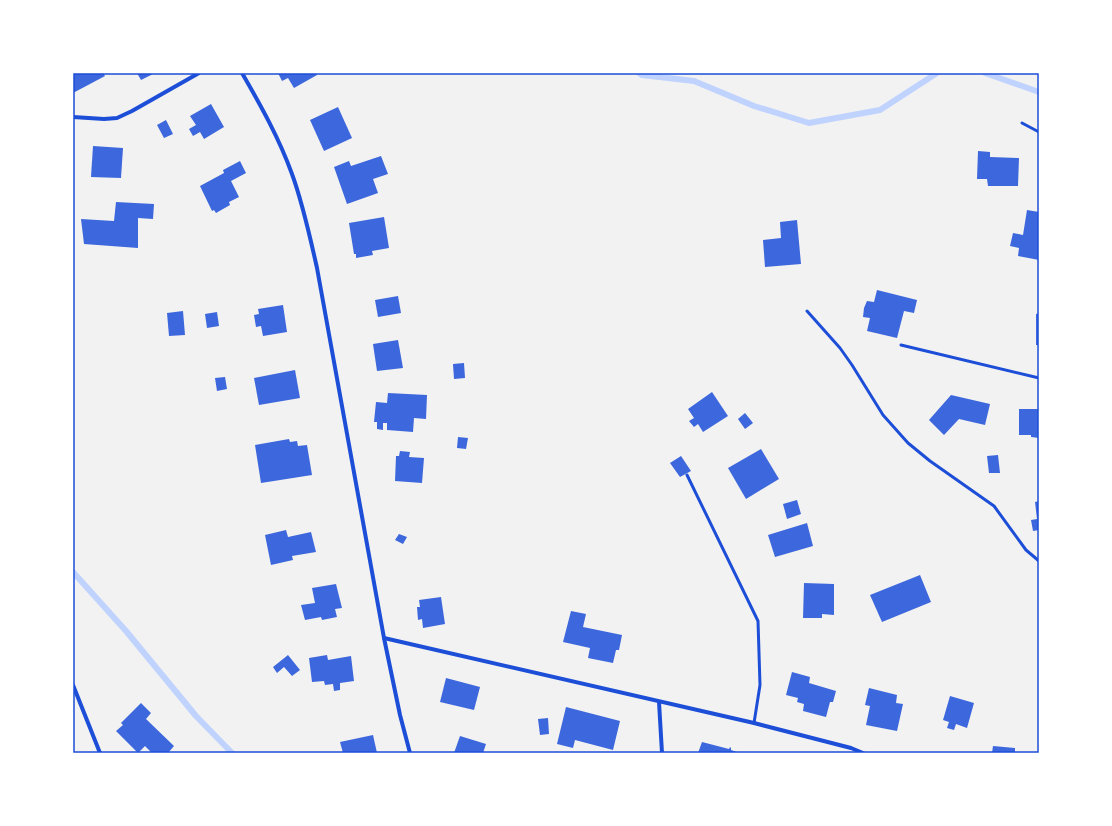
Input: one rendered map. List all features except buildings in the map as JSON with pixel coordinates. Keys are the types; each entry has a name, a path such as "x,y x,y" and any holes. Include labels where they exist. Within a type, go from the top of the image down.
{"street":[{"path":"73,117 104,119 117,118 199,73"},
{"path":"242,73 270,122 292,174 307,226 317,268 384,638 400,715 410,753"},
{"path":"384,638 754,723 851,748 863,753"},
{"path":"73,685 100,753"},
{"path":"659,702 662,753"}],"lane":[{"path":"1022,123 1039,132"},
{"path":"807,311 840,348 883,415 908,443 930,461 994,506 1026,550 1039,561"},
{"path":"901,345 1039,378"},
{"path":"688,475 758,621 760,685 754,723"}],"waterway":[{"path":"639,73 642,75 694,81 754,106 809,123 880,110 937,73"},
{"path":"985,73 1039,92"},
{"path":"73,572 126,631 196,716 232,753"}]}
